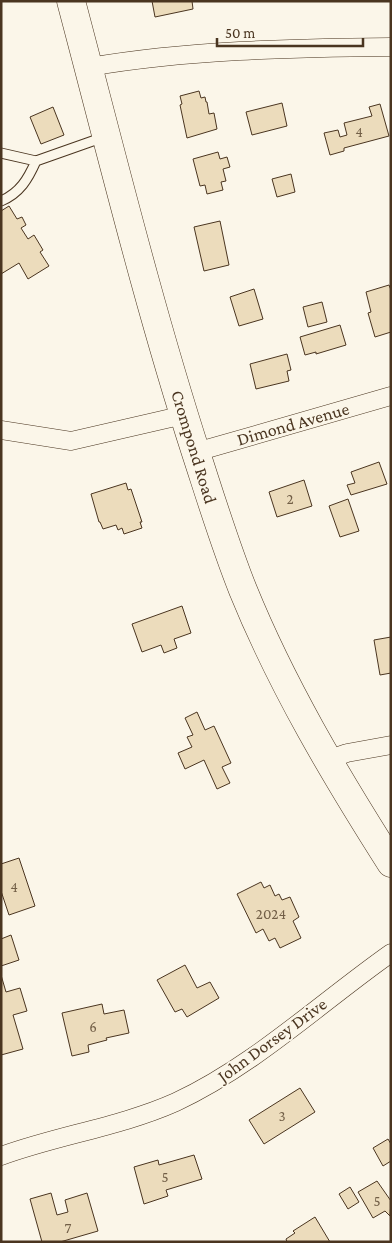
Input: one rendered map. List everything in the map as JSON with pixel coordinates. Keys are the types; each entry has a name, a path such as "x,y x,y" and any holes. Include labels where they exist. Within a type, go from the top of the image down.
{"main road":[{"name":"Crompond Road","path":"72,1 146,283 184,415 222,534 242,588 282,675 327,760 391,863"}],"street":[{"path":"89,67 220,52 391,47"},
{"name":"Dimond Avenue","path":"196,452 391,396"},
{"path":"1,430 71,441 184,415"},
{"path":"327,760 347,753 391,745"},
{"name":"John Dorsey Drive","path":"1,1156 126,1120 174,1102 236,1069 391,953"}],"lane":[{"path":"1,153 36,161 106,136"},
{"path":"1,201 18,190 27,179 36,161"}],"building":[{"path":"152,1 192,1 193,9 155,17"},
{"path":"199,91 201,98 205,97 209,114 214,113 217,129 187,138 180,96"},
{"path":"282,103 287,126 252,135 246,112"},
{"path":"380,104 389,136 344,148 344,151 330,155 324,133 338,130 340,137 347,135 344,123 372,116 369,107"},
{"path":"53,107 64,135 41,144 30,117"},
{"path":"218,152 220,159 227,157 230,167 223,169 226,181 221,182 223,190 207,194 205,185 200,186 193,159"},
{"path":"291,174 295,192 277,197 272,179"},
{"path":"9,206 17,219 22,217 26,225 21,228 28,239 34,235 43,250 40,252 49,266 28,279 19,263 1,274 1,211"},
{"path":"220,221 229,265 204,271 194,227"},
{"path":"389,285 391,290 391,332 375,337 368,313 371,312 366,292"},
{"path":"254,289 263,319 239,326 230,297"},
{"path":"322,302 327,322 308,327 303,307"},
{"path":"340,325 346,345 316,354 316,352 305,355 300,337"},
{"path":"287,354 291,370 287,371 289,381 256,389 250,364"},
{"path":"379,462 387,484 351,495 347,485 355,483 351,472"},
{"path":"304,480 312,506 277,517 269,492"},
{"path":"126,483 128,490 131,489 142,522 140,522 142,528 124,534 122,528 118,530 116,525 103,529 99,522 91,494"},
{"path":"348,499 359,531 340,537 329,506"},
{"path":"182,606 191,633 174,639 177,648 164,653 161,645 142,652 132,624"},
{"path":"391,637 391,673 380,675 374,640"},
{"path":"197,712 205,730 214,726 231,763 222,767 230,783 217,789 204,760 185,769 178,753 192,747 187,737 193,735 185,718"},
{"path":"19,858 35,906 9,915 1,891 1,864"},
{"path":"261,882 264,888 270,885 275,896 279,894 282,900 290,897 299,917 293,921 301,938 280,948 275,938 269,941 263,929 256,933 237,894"},
{"path":"11,935 19,960 1,966 1,939"},
{"path":"185,965 197,988 210,982 219,998 187,1017 182,1009 175,1012 157,980"},
{"path":"1,975 6,992 20,988 27,1011 13,1015 23,1049 1,1055"},
{"path":"102,1004 104,1014 124,1010 129,1033 106,1038 107,1040 88,1045 89,1052 72,1056 62,1013"},
{"path":"300,1088 315,1112 264,1144 249,1120"},
{"path":"388,1139 391,1144 391,1161 383,1166 373,1148"},
{"path":"194,1155 202,1179 166,1190 168,1196 144,1204 134,1167 158,1160 159,1165"},
{"path":"377,1181 391,1201 390,1216 385,1211 373,1218 358,1192"},
{"path":"350,1187 359,1202 348,1209 339,1194"},
{"path":"51,1193 57,1215 68,1212 65,1200 87,1193 98,1231 60,1242 42,1242 30,1199"},
{"path":"315,1217 330,1242 287,1242 286,1239 295,1233 293,1231"}]}
